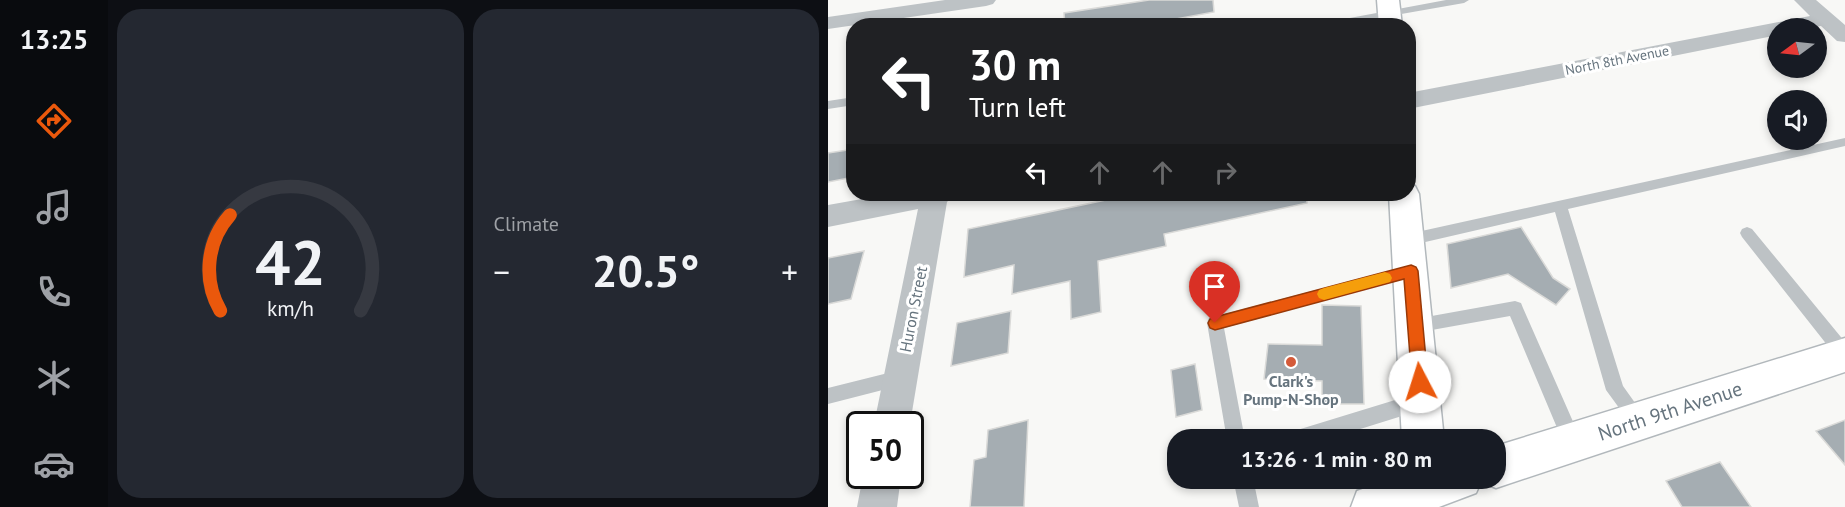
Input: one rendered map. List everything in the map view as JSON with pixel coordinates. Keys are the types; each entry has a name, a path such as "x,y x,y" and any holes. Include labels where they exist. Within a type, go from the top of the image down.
{"street":[{"path":"1803,0 1824,18"},
{"path":"861,18 975,1"},
{"path":"968,18 975,1"},
{"path":"828,23 846,20"},
{"path":"1827,21 1845,36"},
{"name":"North 8th Avenue","path":"1416,99 1767,30"},
{"path":"828,216 902,201"},
{"name":"Huron Street","path":"894,411 936,201"},
{"path":"1405,201 1422,429"},
{"name":"North 9th Avenue","path":"1506,465 1845,355"},
{"path":"877,507 880,489"},
{"path":"1373,507 1435,489"}],"lane":[{"path":"1359,18 1464,0"},
{"path":"828,105 846,102"},
{"path":"1234,429 1215,323 1560,206 1845,142"},
{"path":"1560,206 1615,390 1639,421"},
{"path":"1747,233 1845,355"},
{"path":"1415,327 1515,308 1573,442"},
{"path":"828,396 900,378"},
{"path":"1330,429 1421,401"},
{"path":"1245,489 1249,507"}],"building":[{"path":"1149,0 1213,0 1214,12 1181,18 1064,18 1064,13"},
{"path":"846,150 846,179 828,182 828,153"},
{"path":"1101,201 1307,201 1307,203 1164,234 1166,246 1098,261 1101,312 1071,319 1070,281 1012,294 1014,265 964,277 968,229"},
{"path":"1521,227 1553,278 1570,289 1556,305 1508,274 1451,288 1447,244"},
{"path":"864,251 851,299 828,304 828,258"},
{"path":"1322,305 1361,306 1364,404 1322,404 1322,381 1264,379 1268,344 1322,345"},
{"path":"1011,311 1008,353 951,366 957,323"},
{"path":"1195,364 1202,410 1176,417 1171,370"},
{"path":"1028,420 1024,507 970,507 974,460 986,457 988,430"},
{"path":"1845,420 1845,465 1816,431"},
{"path":"1720,462 1751,507 1682,507 1666,481"}],"slow traffic":[{"path":"1324,294 1385,278"}],"place":[{"name":"Clark's Pump-N-Shop","path":"1291,362"}],"route":[{"path":"1215,323 1411,271 1420,382"}]}
